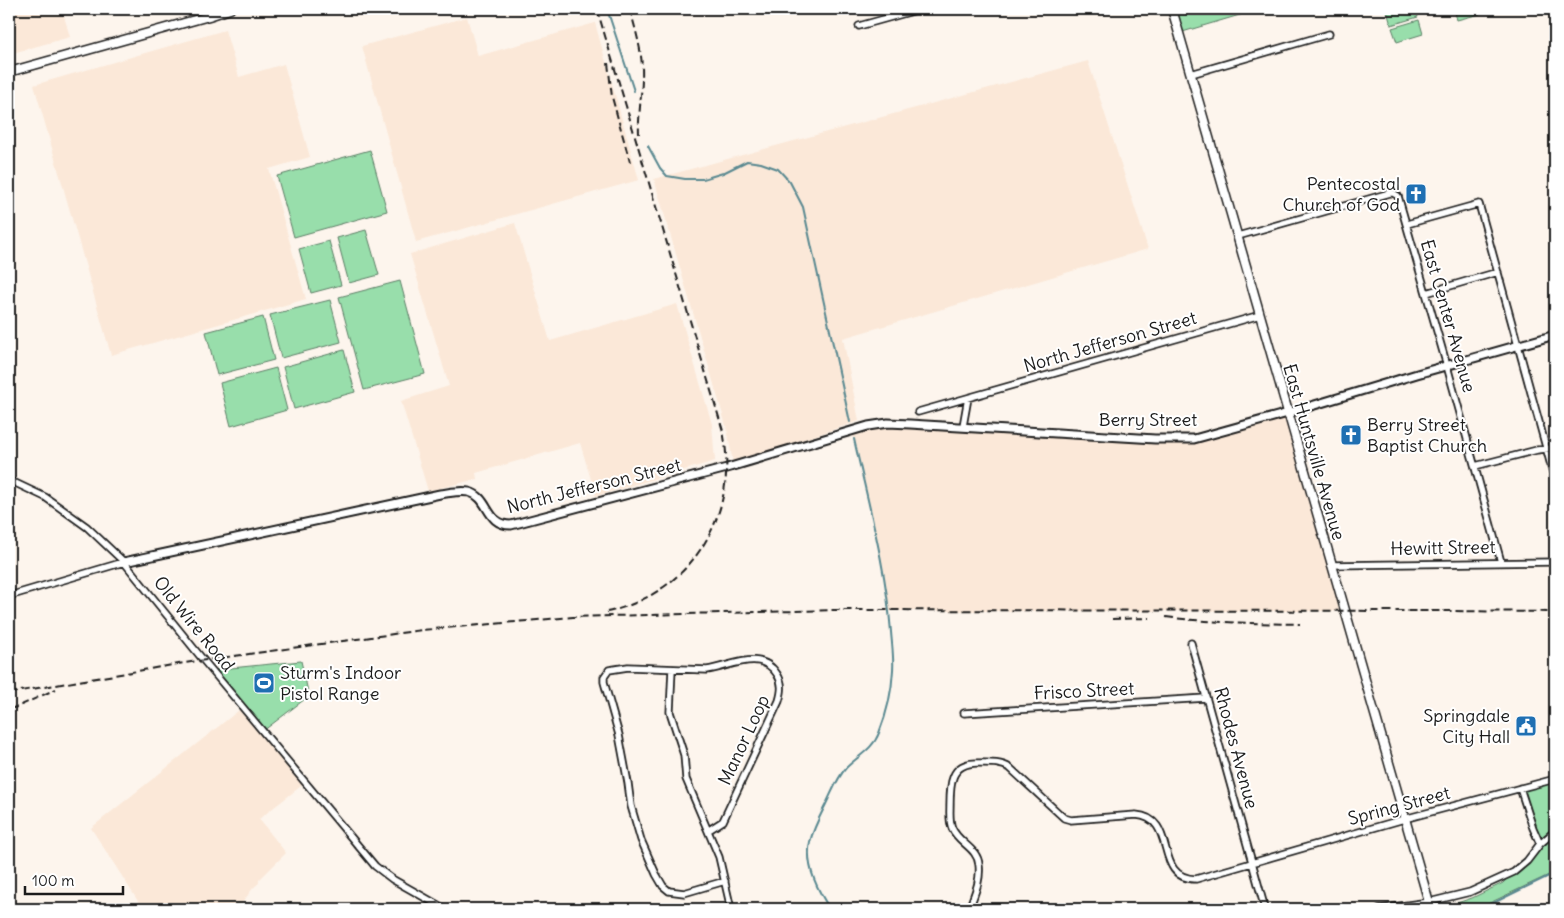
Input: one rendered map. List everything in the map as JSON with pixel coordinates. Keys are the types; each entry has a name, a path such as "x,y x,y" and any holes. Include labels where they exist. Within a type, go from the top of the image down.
{"main road":[{"path":"9,72 230,9"},
{"name":"East Huntsville Avenue","path":"1172,9 1430,906"}],"street":[{"path":"859,26 920,9"},
{"path":"1191,74 1329,34"},
{"name":"East Center Avenue","path":"1238,236 1390,194 1396,194 1400,200 1407,224 1501,562"},
{"path":"1407,224 1479,204 1555,480"},
{"path":"1426,293 1498,272"},
{"name":"North Jefferson Street","path":"918,412 1260,315"},
{"name":"Berry Street","path":"847,432 888,423 1155,439 1194,439 1555,335"},
{"path":"963,426 968,398"},
{"name":"North Jefferson Street","path":"124,562 440,494 460,492 469,492 476,496 481,500 494,520 511,525 727,468 847,432"},
{"path":"1474,466 1537,450 1555,448"},
{"name":"Old Wire Road","path":"9,480 45,497 87,526 124,562 375,866 392,879 440,908"},
{"path":"9,596 124,562"},
{"name":"Hewitt Street","path":"1331,565 1555,562"},
{"name":"Rhodes Avenue","path":"1191,642 1265,909"},
{"name":"Manor Loop","path":"708,830 723,821 779,701 782,686 780,679 771,667 750,660 707,670 628,667 613,668 606,672 604,682 619,735 631,806 641,840 656,874 663,886 669,891 684,893 725,882"},
{"path":"672,669 671,717 684,756 686,779 719,857 731,909"},
{"name":"Frisco Street","path":"964,714 1206,698"},
{"path":"968,909 978,884 979,864 973,851 952,828 950,822 950,786 952,779 960,768 973,763 1002,763 1010,768 1064,818 1071,820 1144,815 1161,830 1170,864 1180,876 1188,879 1196,879 1251,862"},
{"name":"Spring Street","path":"1251,862 1555,779"},
{"path":"1520,788 1540,844"},
{"path":"1380,909 1430,906 1470,892 1514,872 1555,831"}],"shaded area":[{"path":"9,9 62,9 70,37 9,54"},
{"path":"467,17 478,56 595,23 639,180 416,242 362,46"},
{"path":"225,30 239,77 284,64 310,157 269,169 306,299 111,355 34,85"},
{"path":"1088,61 1148,249 843,338 859,421 733,463 727,429 654,179"},
{"path":"515,223 550,341 677,304 712,424 715,461 596,496 580,443 476,473 477,479 428,491 401,401 449,386 410,254"},
{"path":"1288,413 1344,611 889,611 883,568 852,431 888,423 1194,439"},
{"path":"243,707 305,783 259,819 286,853 259,880 259,883 253,888 238,909 143,909 91,828"}],"green space":[{"path":"1172,9 1260,9 1179,33"},
{"path":"1393,9 1416,9 1418,17 1391,25 1387,11"},
{"path":"1454,9 1479,9 1480,14 1457,20"},
{"path":"1419,20 1423,34 1397,42 1392,28"},
{"path":"370,150 387,211 294,237 277,176"},
{"path":"366,230 379,275 349,283 337,238"},
{"path":"329,241 341,285 311,293 299,249"},
{"path":"400,281 425,374 364,390 339,297"},
{"path":"330,300 341,342 281,358 270,315"},
{"path":"263,317 274,360 217,375 206,332"},
{"path":"344,350 355,392 294,409 283,367"},
{"path":"276,368 287,410 231,426 220,383"},
{"name":"Sturm's Indoor Pistol Range","path":"301,661 309,696 263,731 211,670"},
{"path":"1555,779 1555,872 1477,909 1448,909 1451,905 1472,898 1503,883 1540,844 1520,788"}],"waterway":[{"path":"607,9 634,91"},
{"path":"648,146 660,168 667,176 703,179 723,173 747,161 761,163 778,169 790,182 803,207 850,422"},
{"path":"830,909 817,886 811,869 809,860 810,842 840,776 876,739 889,702 892,685 893,656 889,608 876,535 854,439"},
{"path":"1481,909 1555,873"}],"railway":[{"path":"597,9 723,431 726,462 724,492 716,520 703,546 685,569 663,588 637,602 607,612"},
{"path":"630,9 639,45 642,67 639,134"},
{"path":"608,63 612,97 630,162"},
{"path":"9,693 184,663 422,630 573,617 834,610 1555,612"},
{"path":"1166,617 1216,622 1300,624"},
{"path":"1112,619 1150,618"},
{"path":"9,709 56,689"}],"place":[{"name":"Pentecostal Church of God","path":"1416,194"},
{"name":"Berry Street Baptist Church","path":"1351,435"},
{"name":"Sturm's Indoor Pistol Range","path":"264,683"},
{"name":"Springdale City Hall","path":"1526,726"}]}
